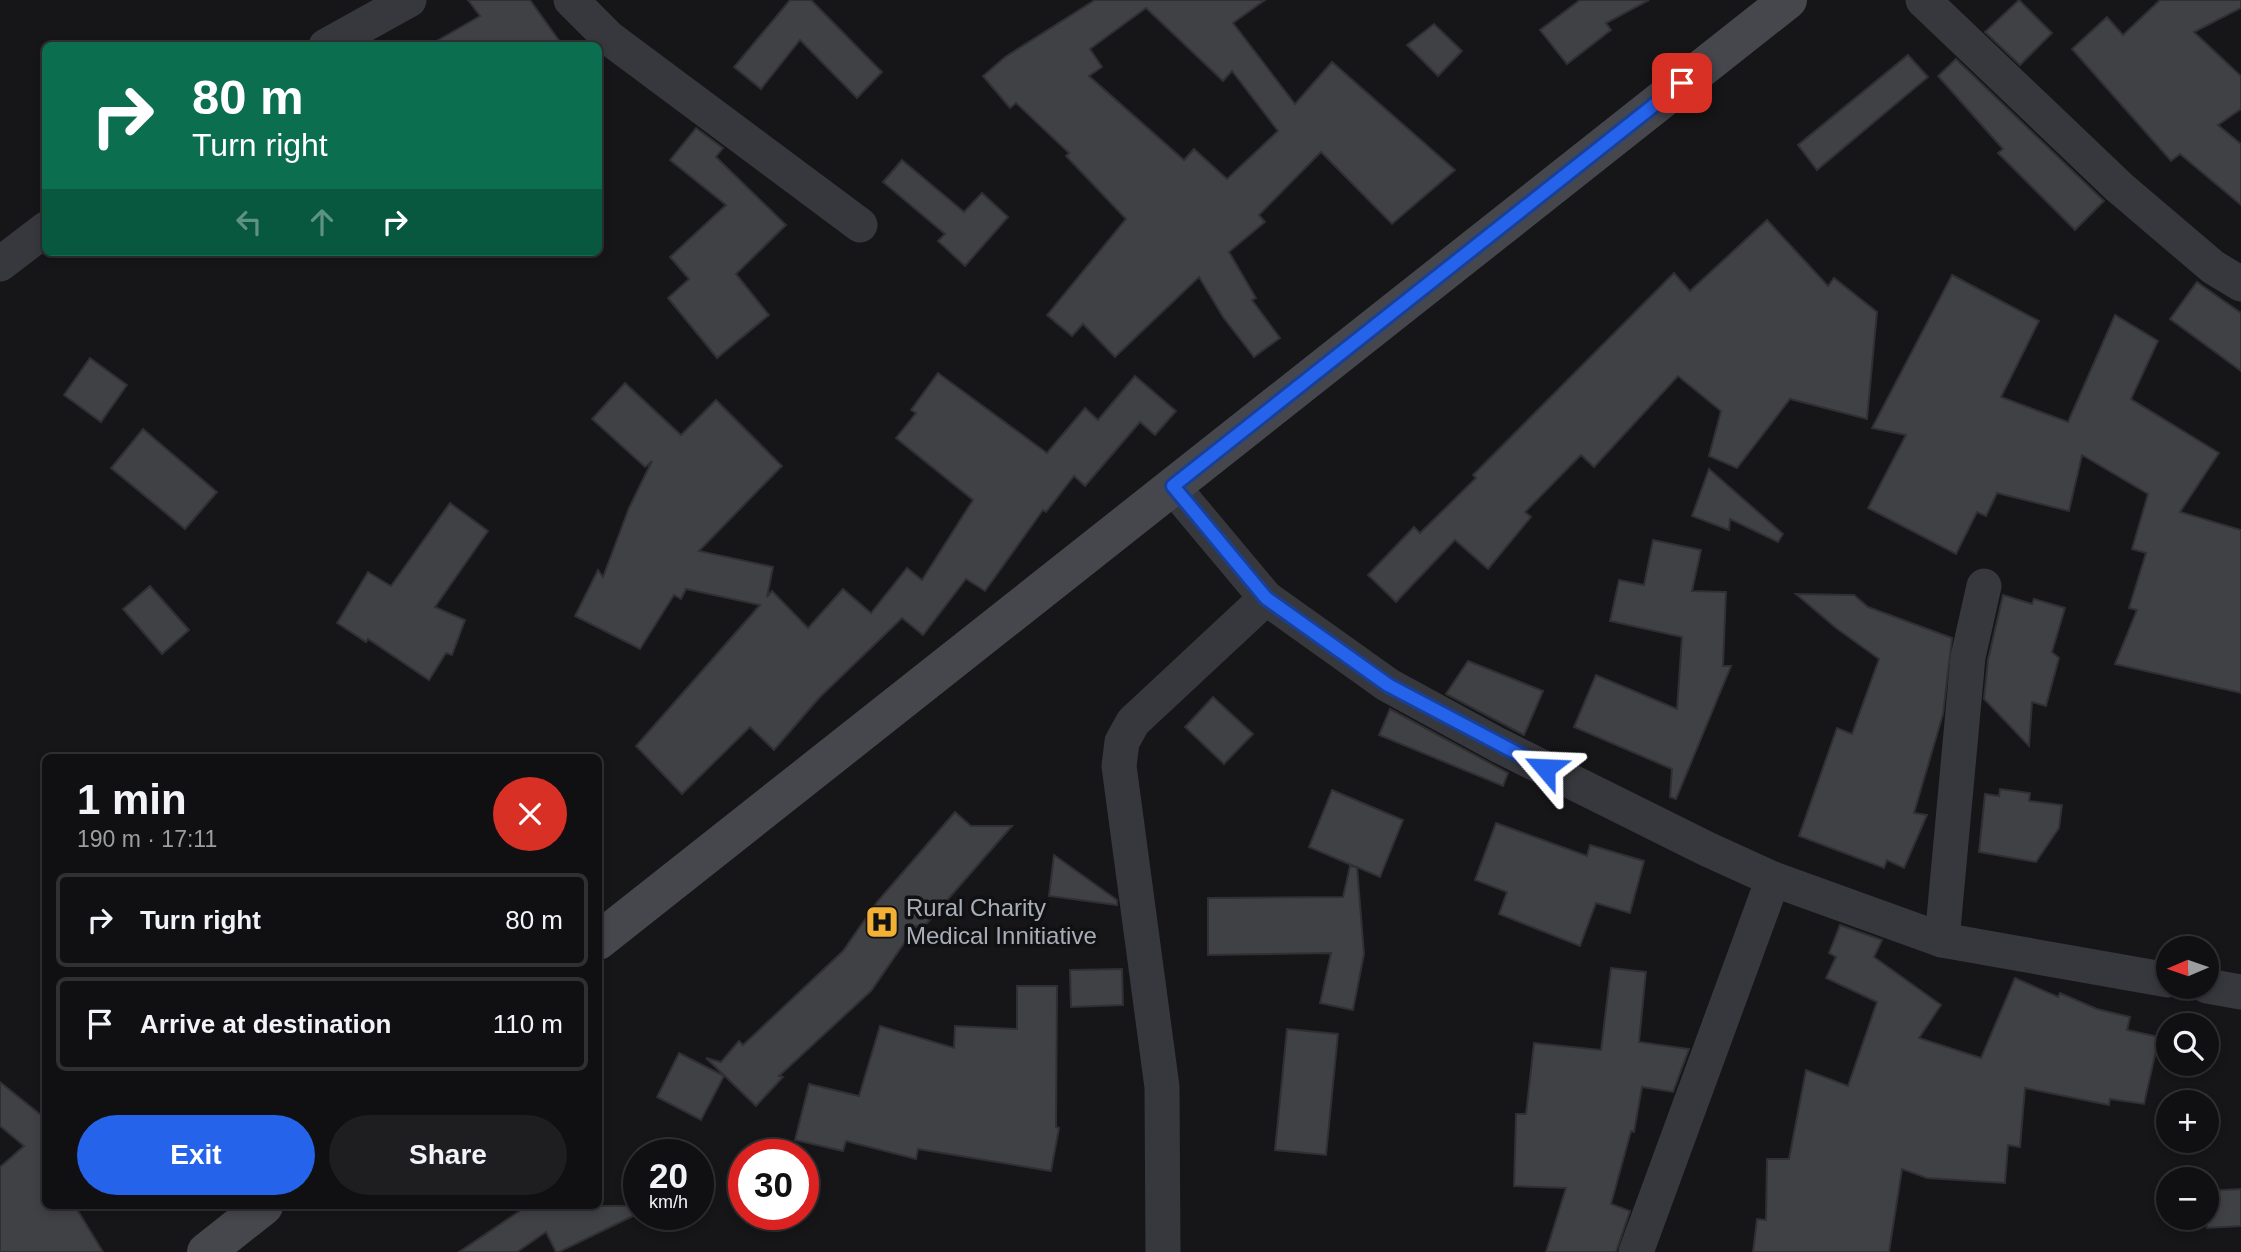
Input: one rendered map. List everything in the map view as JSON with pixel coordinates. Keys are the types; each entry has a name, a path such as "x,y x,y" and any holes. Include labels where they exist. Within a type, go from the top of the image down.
{"main road":[{"path":"602,938 1788,0"},
{"path":"205,1252 260,1209"}],"street":[{"path":"333,42 409,0"},
{"path":"571,0 609,38 860,225"},
{"path":"1923,0 2119,187 2213,267 2241,284"},
{"path":"0,264 42,232"},
{"path":"1173,486 1266,598 1388,685 1498,745 1773,879 1942,940 2156,978"},
{"path":"1942,940 1968,657 1984,586"},
{"path":"1163,1252 1162,1087 1119,766 1122,742 1133,722 1266,598"},
{"path":"1636,1252 1773,879"},
{"path":"2219,988 2241,992"}],"building":[{"path":"468,0 530,0 560,42 435,42 480,16"},
{"path":"790,0 811,0 882,72 857,98 800,40 761,89 734,67"},
{"path":"1095,0 1265,0 1233,23 1295,104 1332,62 1455,170 1392,224 1321,152 1259,215 1265,222 1229,252 1256,298 1252,300 1280,338 1254,357 1223,317 1199,277 1115,357 1083,324 1072,336 1047,315 1126,219 1066,156 1069,153 1016,103 1010,108 983,76 1005,57","holes":["1146,8 1223,81 1232,71 1278,131 1227,179 1194,149 1184,160 1089,76 1102,67 1090,49"]},
{"path":"1580,0 1649,0 1606,23 1611,30 1567,64 1540,30"},
{"path":"2019,0 2052,33 2020,65 1985,32"},
{"path":"2160,0 2241,0 2241,8 2194,32 2241,76 2241,109 2218,125 2241,144 2241,205 2180,154 2171,161 2072,49 2107,17 2123,35"},
{"path":"1434,24 1462,51 1438,76 1407,45"},
{"path":"1908,55 1928,77 1817,170 1798,145"},
{"path":"1956,59 2104,201 2075,230 1998,153 2003,149 1938,76"},
{"path":"696,128 723,148 716,157 786,225 736,274 769,315 717,358 668,298 689,279 670,257 726,205 670,160"},
{"path":"902,160 964,212 982,193 1008,217 965,266 938,241 945,234 883,182"},
{"path":"1767,220 1828,286 1834,278 1877,312 1867,419 1790,399 1737,468 1709,456 1721,411 1678,376 1594,467 1581,455 1525,512 1531,517 1488,569 1455,540 1396,602 1368,575 1414,527 1420,533 1476,478 1473,475 1674,273 1690,291"},
{"path":"1952,275 2039,321 2001,397 2068,422 2115,315 2158,341 2131,399 2219,453 2180,512 2241,530 2241,693 2115,664 2137,610 2129,608 2146,553 2132,549 2148,494 2082,455 2069,511 1997,493 1986,516 1977,512 1956,554 1868,508 1906,435 1872,428"},
{"path":"2197,282 2241,313 2241,371 2170,319"},
{"path":"90,358 127,385 101,422 64,395"},
{"path":"938,373 1047,453 1085,408 1098,420 1135,376 1176,411 1155,435 1140,422 1085,486 1074,476 1046,512 1043,510 985,591 966,579 923,635 902,618 819,698 774,750 750,727 682,794 636,746 760,605 686,589 681,599 674,595 640,649 575,616 598,570 603,577 629,508 652,461 645,467 592,419 625,383 681,435 716,400 782,466 699,551 773,567 767,597 772,591 808,628 843,589 871,613 907,568 922,580 973,500 896,438 916,413 911,410"},
{"path":"143,429 217,492 185,529 111,468"},
{"path":"1709,469 1783,534 1778,542 1730,519 1729,530 1692,516"},
{"path":"450,503 488,531 435,607 465,620 452,655 446,653 429,680 368,639 366,642 337,623 368,572 391,586"},
{"path":"1653,540 1701,550 1692,591 1726,592 1723,666 1731,666 1676,799 1670,797 1672,769 1574,727 1596,675 1677,709 1682,637 1610,621 1619,580 1644,585"},
{"path":"150,586 189,630 162,654 123,609"},
{"path":"1796,594 1854,595 1868,607 1952,638 1943,714 1914,813 1927,815 1904,868 1887,860 1884,868 1799,836 1837,728 1852,734 1879,659 1836,628"},
{"path":"2003,595 2032,604 2034,599 2065,608 2052,652 2059,658 2046,706 2032,702 2029,746 1984,699 1988,660"},
{"path":"1468,661 1543,691 1524,735 1446,694"},
{"path":"1213,697 1253,734 1224,764 1185,727"},
{"path":"1390,709 1508,773 1503,786 1379,735"},
{"path":"2000,789 2030,793 2029,801 2062,805 2059,828 2036,862 1979,852 1985,794 1999,796"},
{"path":"1332,790 1403,820 1380,877 1357,867 1364,954 1353,1010 1320,1003 1331,953 1208,955 1208,898 1343,897 1350,866 1356,867 1309,847"},
{"path":"955,812 971,826 1012,826 921,930 916,926 871,991 779,1076 783,1077 756,1106 706,1058 721,1062 739,1041 743,1045 843,951 877,902"},
{"path":"1496,823 1587,856 1590,845 1644,861 1630,913 1596,903 1580,946 1499,914 1507,892 1475,880"},
{"path":"1054,855 1117,900 1117,905 1049,896"},
{"path":"1840,925 1882,940 1874,957 1941,1005 1919,1038 1981,1058 2015,978 2058,997 2060,993 2097,1009 2130,1017 2127,1030 2156,1036 2156,1050 2144,1104 2110,1099 2109,1105 2025,1088 2020,1147 2008,1145 2005,1183 1927,1178 1902,1169 1889,1252 1753,1252 1757,1219 1766,1220 1767,1159 1789,1159 1806,1070 1848,1086 1877,1002 1826,978 1836,957 1829,953"},
{"path":"1611,968 1646,972 1639,1042 1689,1049 1673,1092 1642,1087 1634,1132 1631,1131 1611,1204 1630,1211 1616,1252 1546,1252 1566,1188 1514,1186 1516,1114 1526,1114 1534,1043 1601,1050"},
{"path":"1122,969 1123,1005 1071,1007 1070,970"},
{"path":"1017,986 1057,986 1056,1127 1059,1128 1051,1171 918,1149 916,1159 846,1141 843,1151 819,1146 819,1139 795,1139 809,1084 859,1096 880,1026 954,1048 955,1026 1017,1029"},
{"path":"1287,1029 1338,1034 1326,1155 1275,1150"},
{"path":"679,1053 724,1076 701,1120 657,1097"},
{"path":"0,1082 42,1116 42,1209 77,1209 103,1252 0,1252 0,1167 24,1146 0,1126"},
{"path":"2241,1189 2241,1226 2219,1227 2219,1190"},
{"path":"602,1206 623,1206 623,1221 559,1252 556,1252 546,1232 517,1252 459,1252 523,1209 602,1209"}],"place":[{"name":"Rural Charity Medical Innitiative","path":"882,922"}],"route":[{"path":"1545,768 1388,685 1266,598 1173,486 1682,83"}]}
